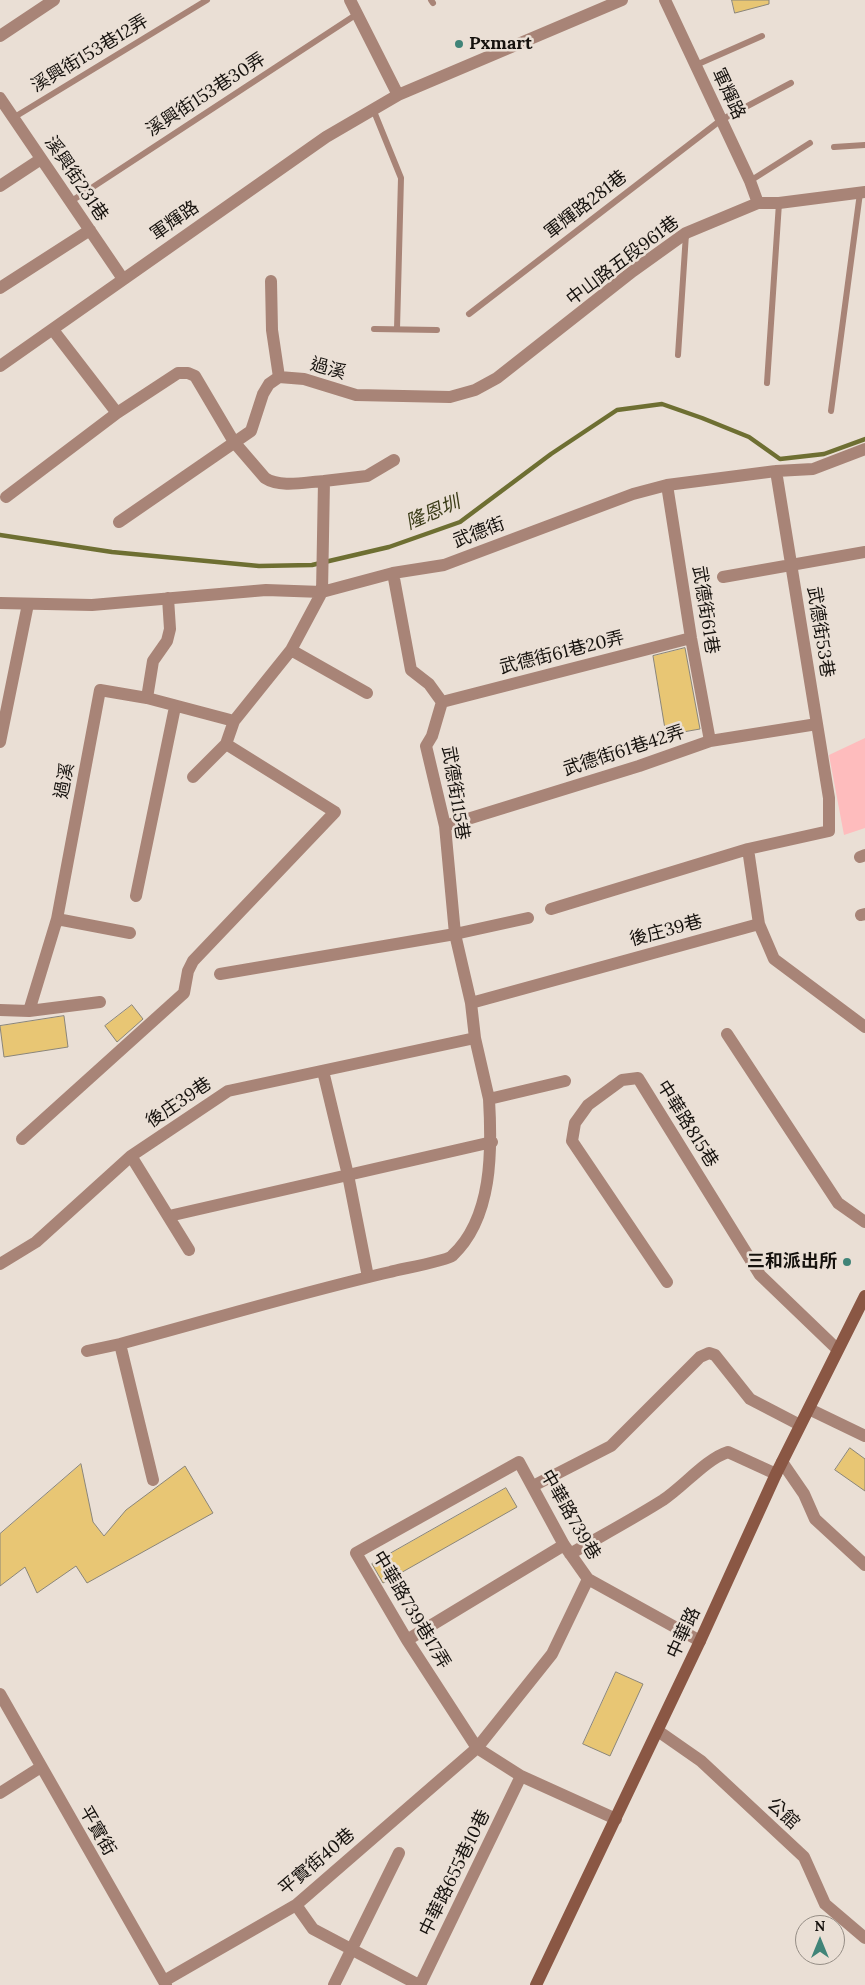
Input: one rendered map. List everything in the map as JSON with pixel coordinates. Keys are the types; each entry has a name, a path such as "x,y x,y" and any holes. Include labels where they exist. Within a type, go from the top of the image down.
{"main road":[{"name":"中華路","path":"536,1985 658,1731 776,1474 865,1296"}],"street":[{"path":"0,36 54,0"},
{"path":"350,0 398,95"},
{"name":"軍輝路","path":"0,366 326,137 373,108 398,95 622,0"},
{"name":"軍輝路","path":"665,0 758,203"},
{"name":"溪興街231巷","path":"0,98 123,279"},
{"path":"0,186 41,159"},
{"name":"中山路五段961巷","path":"450,397 474,390 497,378 633,271 686,233 758,203 779,203 862,192"},
{"path":"0,288 90,230"},
{"path":"119,522 251,431 263,394 269,384 279,377 272,330 271,281"},
{"path":"53,330 117,413"},
{"path":"6,497 117,413 178,373 188,373 195,376 234,442 271,482 324,481 367,476 394,460"},
{"name":"過溪","path":"279,377 304,379 356,395 450,397"},
{"name":"武德街","path":"0,603 92,605 266,590 322,592 393,573 444,565 633,494 667,485 776,471 813,469 865,449"},
{"name":"武德街53巷","path":"748,849 829,830 829,798 776,471"},
{"path":"193,777 226,744 234,721 291,650 322,592 324,481"},
{"name":"武德街61巷","path":"667,485 691,638 710,741"},
{"path":"723,577 865,552"},
{"path":"393,573 412,670 429,684 442,702"},
{"path":"148,698 153,661 167,641 170,630 168,598"},
{"path":"0,742 28,604"},
{"name":"武德街61巷20弄","path":"442,702 691,638"},
{"path":"291,650 367,693"},
{"name":"過溪","path":"29,1011 57,919 100,690 148,698 234,721"},
{"name":"武德街115巷","path":"442,702 432,736 426,746 444,826 455,934 471,1002"},
{"path":"136,896 176,707"},
{"name":"武德街61巷42弄","path":"444,826 639,766 710,741 817,724"},
{"path":"22,1139 184,993 188,971 193,961 335,812 226,744"},
{"path":"551,909 748,849 759,924 774,959 865,1027"},
{"path":"220,974 455,934 528,918"},
{"path":"57,919 130,933"},
{"name":"後庄39巷","path":"471,1002 759,924"},
{"path":"0,1010 29,1011 100,1002"},
{"path":"87,1351 451,1257 472,1230 487,1185 492,1142 489,1099 475,1038 471,1002"},
{"path":"726,1034 838,1203 865,1222"},
{"name":"後庄39巷","path":"0,1264 36,1242 131,1156 228,1091 475,1038"},
{"path":"323,1071 348,1176 368,1277"},
{"name":"中華路815巷","path":"667,1282 572,1141 575,1123 588,1105 622,1080 638,1078 760,1275 837,1349"},
{"path":"489,1099 565,1081"},
{"path":"169,1216 492,1142"},
{"path":"131,1156 189,1250"},
{"path":"120,1344 153,1480"},
{"path":"533,1486 611,1446 700,1357 709,1353 715,1355 750,1399 800,1425"},
{"path":"809,1409 865,1436"},
{"path":"407,1640 567,1550 665,1499 699,1473 714,1456 728,1452 776,1474"},
{"name":"中華路739巷","path":"519,1462 567,1550 588,1579 700,1641"},
{"name":"中華路739巷17弄","path":"519,1462 356,1554 407,1640 477,1748 521,1776 616,1819"},
{"path":"782,1462 804,1494 815,1519 865,1565"},
{"name":"平實街40巷","path":"165,1983 296,1905 477,1748 552,1654 588,1579"},
{"name":"平實街","path":"0,1695 165,1983"},
{"name":"公館","path":"658,1731 701,1761 804,1857 825,1904 865,1938"},
{"path":"0,1793 41,1767"},
{"name":"中華路655巷10巷","path":"420,1985 521,1776"},
{"path":"334,1985 399,1854"},
{"path":"296,1905 313,1929 420,1985"}],"lane":[{"name":"溪興街153巷12弄","path":"13,118 207,0"},
{"name":"溪興街153巷30弄","path":"70,202 357,14"},
{"path":"696,66 762,36"},
{"name":"軍輝路281巷","path":"469,314 721,120 791,83"},
{"path":"373,108 402,178 397,330"},
{"path":"750,182 810,144"},
{"path":"834,147 865,145"},
{"path":"831,411 862,192"},
{"path":"767,383 779,203"},
{"path":"678,355 686,233"},
{"path":"374,329 437,330"}],"shaded area":[{"path":"865,738 865,828 844,835 829,755"}],"building":[{"path":"732,0 769,0 769,4 735,13"},
{"path":"685,648 700,729 666,735 653,656"},
{"path":"132,1005 143,1019 117,1042 105,1026"},
{"path":"64,1016 68,1047 4,1057 0,1026"},
{"path":"850,1448 865,1459 865,1491 835,1470"},
{"path":"81,1464 93,1522 104,1536 126,1510 185,1466 213,1513 87,1583 76,1566 37,1593 25,1567 0,1586 0,1534"},
{"path":"506,1488 517,1507 383,1583 372,1564"},
{"path":"616,1672 643,1684 610,1756 583,1744"}],"waterway":[{"name":"隆恩圳","path":"0,535 112,552 259,566 312,565 389,547 460,522 551,454 617,410 662,404 749,437 780,459 824,454 865,439"}],"place":[{"name":"Pxmart","path":"459,44"},
{"name":"三和派出所","path":"847,1262"}]}
